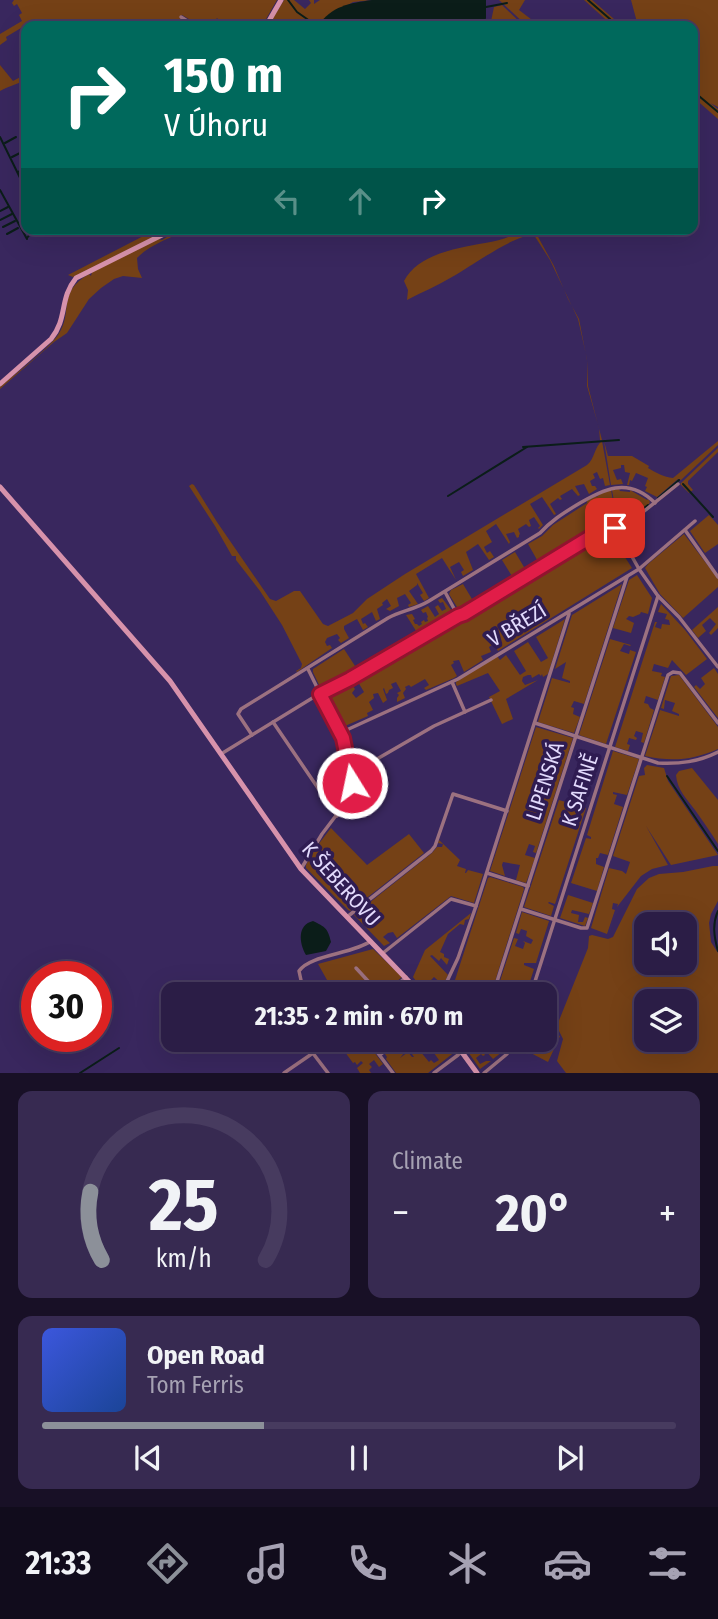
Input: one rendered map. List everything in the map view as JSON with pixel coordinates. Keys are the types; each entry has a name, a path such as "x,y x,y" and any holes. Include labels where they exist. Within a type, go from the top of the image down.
{"street":[{"path":"269,21 281,0"},
{"path":"181,17 185,21"},
{"path":"0,384 56,333 62,320 66,294 76,278 160,235"},
{"path":"618,532 678,484"},
{"name":"K ŠEBEROVU","path":"0,486 170,681 301,869 410,982"},
{"path":"252,735 238,714 241,709 388,618 418,608 445,592 540,533 551,521 604,490 622,487 631,489 643,493 655,503"},
{"name":"V BŘEZÍ","path":"340,733 452,682 570,612 639,569 695,521"},
{"path":"221,754 611,527 618,532 658,596 718,667"},
{"path":"685,530 718,577"},
{"name":"LIPENSKÁ","path":"497,982 627,577"},
{"path":"445,592 458,616"},
{"name":"K SAFINĚ","path":"535,982 658,596"},
{"path":"447,982 458,958 487,873 570,612"},
{"path":"301,869 348,799 352,783 345,744 307,668"},
{"path":"521,909 587,928 668,675 673,672 680,673 718,723"},
{"path":"452,682 465,712"},
{"path":"350,771 359,770 434,726 491,700"},
{"path":"273,722 337,816"},
{"path":"535,723 658,763 681,764 718,752"},
{"path":"347,917 431,851 453,794 507,811"},
{"path":"487,873 528,886"},
{"path":"383,953 451,899 476,906"},
{"path":"301,982 300,967 311,961 363,947 372,941"},
{"path":"356,968 369,982"},
{"path":"400,982 406,977"},
{"path":"284,1073 312,1052 328,1073"},
{"path":"378,1052 393,1073"},
{"path":"380,1055 384,1052"},
{"path":"434,1073 460,1052"},
{"path":"462,1052 477,1073"},
{"path":"484,1073 509,1052"}],"shaded area":[{"path":"14,0 277,0 265,21 220,21 217,18 215,21 192,21 182,15 180,18 184,21 22,21 19,15 22,13 17,4 14,6"},
{"path":"284,0 294,0 305,9 311,3 309,0 314,0 314,4 320,0 372,0 353,2 321,21 271,21"},
{"path":"372,0 486,0 486,18 485,21 322,21 335,10 349,4"},
{"path":"499,0 525,0 519,10 533,21 522,21"},
{"path":"584,0 592,0 616,21 607,21"},
{"path":"631,0 718,0 718,107 710,103 718,109 718,119 698,101 698,21 637,21"},
{"path":"502,5 519,21 491,21 494,7"},
{"path":"21,22 21,28 6,37 7,40 0,45 0,34"},
{"path":"0,65 13,81 21,77 21,82 0,91"},
{"path":"145,235 158,235 73,277 68,275"},
{"path":"177,235 155,245 137,258 142,278 123,276 101,288 89,299 67,333 0,389 58,335 63,327 72,288 79,281 158,239"},
{"path":"512,235 534,235 504,245 407,300 408,290 404,281 410,272 428,258 451,250"},
{"path":"534,235 537,235 554,266 564,289"},
{"path":"587,360 588,386 598,424 587,386"},
{"path":"602,441 610,485 605,486 603,478 600,479 597,472 593,474 595,478 590,481 597,489 589,494 584,484 575,486 580,495 572,489 560,496 562,499 558,498 550,504 556,514 554,515 542,497 530,504 543,525 539,529 534,517 529,520 531,526 526,524 518,529 519,537 517,538 514,532 506,534 509,544 496,524 486,531 492,542 484,547 487,553 490,551 494,557 489,560 478,544 466,552 473,570 463,576 461,572 464,570 459,562 450,567 456,580 442,558 416,574 429,598 424,601 417,583 409,591 418,604 409,607 411,603 405,594 397,598 399,606 390,611 386,609 391,606 387,599 377,609 380,619 376,621 372,612 361,619 368,627 363,630 357,619 344,626 349,638 341,643 337,634 327,638 327,646 332,648 297,672 302,664 282,625 236,560 236,556 232,556 189,486 194,485 270,599 276,601 294,591 300,591 323,624 328,626 353,613 367,599 405,574 587,465"},
{"path":"604,441 608,456 632,456 654,472 673,478 718,441 718,445 681,480 678,479 657,497 645,491 648,478 636,473 627,485 630,473 625,472 624,465 613,470 617,480 621,479 623,484 611,485"},
{"path":"718,448 718,452 688,481 693,490 689,493 680,484"},
{"path":"611,490 617,524 604,527 515,581 502,560 515,552 527,572 540,565 528,544 587,501"},
{"path":"612,490 630,490 650,502 620,526"},
{"path":"709,515 718,525 718,544 705,553 690,531"},
{"path":"608,531 632,568 498,651 491,642 491,652 481,656 483,660 464,672 459,660 453,661 451,665 457,676 454,678 426,690 424,688 429,685 425,679 411,687 409,685 403,693 405,698 397,702 397,693 401,691 396,682 391,684 393,688 388,693 383,689 387,700 383,703 378,693 373,694 374,698 369,702 373,710 367,713 368,716 345,726 337,723 324,697 325,692 349,681 355,689 352,693 356,698 364,692 355,677 363,672 366,674 391,658 390,656 412,646 441,629 440,627 458,619 454,621 457,624"},
{"path":"684,534 718,579 718,587 683,618 660,594 645,568"},
{"path":"637,575 652,598 648,614 641,612 626,619 634,623 631,633 613,628 629,580"},
{"path":"463,584 475,604 460,612 449,594"},
{"path":"622,584 584,704 574,701 571,707 574,708 573,714 580,717 574,733 538,722 552,678 570,683 562,678 566,662 555,669 572,615"},
{"path":"442,598 452,611 451,614 418,634 406,615 412,614 415,624 419,626 424,620 428,621 426,612 421,610 428,606 435,617 439,614 435,607 438,605 442,611 446,609 443,602 438,600"},
{"path":"661,604 707,659 686,675 672,660 668,668 654,664 652,671 662,673 661,676 665,677 658,700 646,696 644,703 654,710 644,743 641,742 643,733 636,731 636,740 629,738 628,751 615,747 655,622 655,627 661,629 662,624 670,625 669,620 665,619 667,614 658,612"},
{"path":"718,607 718,628 711,635 709,633 716,624 710,618 702,625 706,631 698,638 692,630"},
{"path":"565,619 548,674 543,677 539,674 532,678 531,675 523,677 525,685 538,680 506,699 513,719 502,724 489,697 500,691 488,673 457,686 456,682 497,656 500,660 506,655 520,675 526,671 514,651 528,642 541,662 548,658 536,637"},
{"path":"610,639 631,645 624,644 620,651 629,654 630,650 636,652 606,744 579,735"},
{"path":"344,649 357,669 320,687 313,669"},
{"path":"714,668 718,674 718,718 694,687 696,685 700,689 705,684 701,678"},
{"path":"679,675 718,727 718,749 682,759 645,756 660,710 679,716 672,711 675,703 665,700 664,709 661,708 671,676"},
{"path":"536,727 573,738 536,853 533,852 535,846 529,844 525,855 535,858 526,883 516,880 520,865 503,862 505,876 490,871"},
{"path":"613,751 639,759 627,795 613,792 617,795 614,804 623,807 608,855 600,853 596,858 596,864 604,867 597,891 571,883 586,838 591,839 587,835"},
{"path":"647,765 664,768 668,781 718,855 671,865 646,826 668,865 652,869 641,876 617,907 618,904 613,903 612,909 615,910 607,934 591,928 609,868 626,874 630,862 613,856 639,776 645,775 644,768"},
{"path":"692,768 718,800 718,844 678,785 676,775 679,771"},
{"path":"559,800 586,808 555,904 548,903 554,906 551,916 524,907"},
{"path":"331,828 367,865 409,834 424,853 350,911 306,868 314,850"},
{"path":"439,840 460,860 457,866 466,869 465,873 468,870 483,874 474,903 451,896 397,938 393,932 388,933 383,937 390,943 384,946 354,915 437,847 442,847 443,844 438,843"},
{"path":"718,866 718,901 709,923 711,942 718,953 718,1073 566,1073 557,1061 563,1039 558,1023 588,948 589,936 608,939 613,937 637,889 649,878 659,874"},
{"path":"488,878 524,889 495,982 454,982 455,980"},
{"path":"568,895 593,903 589,914 572,910 571,913 579,915 578,922 588,918 585,926 560,918"},
{"path":"522,912 549,921 536,963 524,963 534,969 530,982 500,982 514,938 518,939 515,946 523,949 523,941 531,944 533,940 526,936 527,931 521,929 519,934 516,933"},
{"path":"471,913 464,925 460,924 448,934 440,952 449,959 447,965 441,958 439,961 430,956 448,975 444,982 434,977 429,982 417,982 413,977 425,950"},
{"path":"313,921 325,928 331,942 326,951 306,955 302,945 302,930"},
{"path":"373,949 402,977 396,982 328,982 318,964"},
{"path":"345,1052 374,1052 383,1064 379,1067 374,1060 369,1064 372,1067 369,1070 371,1073 360,1073 357,1068 363,1063 353,1063"},
{"path":"403,1052 400,1058 408,1052 414,1057 411,1052 421,1052 429,1062 431,1060 434,1063 439,1060 435,1052 455,1052 428,1073 396,1073 385,1054"},
{"path":"468,1052 483,1052 485,1055 481,1054 476,1058 480,1064 491,1061 480,1069"},
{"path":"487,1052 502,1052 493,1059"},
{"path":"529,1052 553,1052 548,1062"}],"waterway":[{"path":"288,0 297,12 310,21"},
{"path":"588,0 612,21"},
{"path":"486,7 507,3"},
{"path":"698,95 718,112"},
{"path":"0,137 21,180"},
{"path":"5,143 16,137"},
{"path":"12,157 21,152"},
{"path":"0,190 21,228"},
{"path":"0,211 8,207"},
{"path":"0,220 12,214"},
{"path":"3,227 15,221"},
{"path":"7,234 18,228"},
{"path":"25,235 27,239"},
{"path":"523,447 619,440"},
{"path":"448,496 527,447"},
{"path":"658,498 679,480"},
{"path":"683,484 713,517"},
{"path":"619,524 626,522 648,505"},
{"path":"561,553 602,527 616,524"},
{"path":"464,610 530,572"},
{"path":"431,628 450,617"},
{"path":"408,642 424,632"},
{"path":"367,665 401,645"},
{"path":"333,682 342,680 364,667"},
{"path":"667,776 718,851"},
{"path":"718,911 714,931 718,951"},
{"path":"80,1073 119,1048"}],"route":[{"path":"352,783 343,738 320,694 464,614 602,530 615,528"}]}
